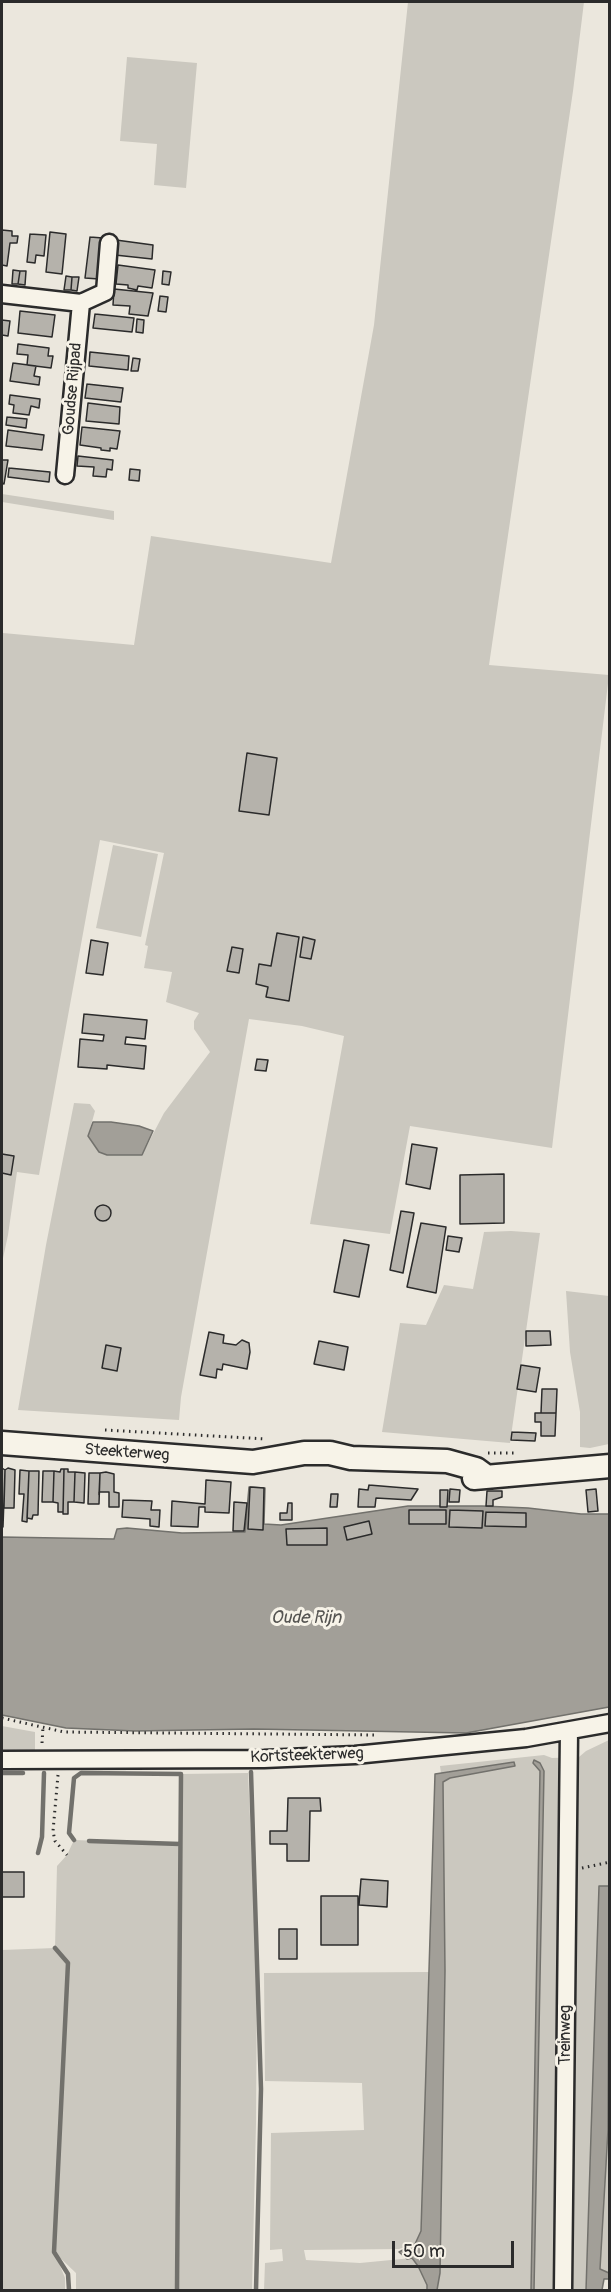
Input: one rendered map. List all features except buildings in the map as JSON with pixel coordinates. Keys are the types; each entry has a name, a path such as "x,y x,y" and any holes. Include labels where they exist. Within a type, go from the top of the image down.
{"main road":[{"name":"Steekterweg","path":"2,1443 253,1462 271,1468 297,1469 331,1464 351,1458 447,1461 476,1469 488,1477 609,1466"}],"street":[{"path":"2,294 81,303 105,292 109,243"},
{"name":"Goudse Rijpad","path":"65,475 81,303"},
{"name":"Kortsteekterweg","path":"2,1760 264,1759 355,1755 462,1746 609,1723"},
{"name":"Treinweg","path":"563,2290 569,1731"}],"path":[{"path":"2,1718 64,1732 381,1735"},
{"path":"59,1760 52,1831 55,1841 67,1855"},
{"path":"568,1871 609,1862"}],"shaded area":[{"path":"408,2 584,2 489,665 609,675 552,1148 410,1126 390,1234 310,1224 344,1036 302,1026 249,1019 181,1397 179,1420 18,1410 46,1245 74,1103 90,1104 95,1111 88,1136 99,1152 107,1155 142,1155 164,1113 210,1052 194,1029 194,1021 199,1013 166,1002 172,972 144,968 148,946 145,945 164,853 100,840 39,1175 17,1172 2,1263 3,633 134,645 151,536 331,563 374,325"},
{"path":"127,57 197,63 186,188 154,185 157,144 120,141"},
{"path":"2,494 114,511 114,520 2,502"},
{"path":"113,845 158,854 141,937 96,928"},
{"path":"484,1232 540,1233 510,1443 382,1432 400,1323 426,1325 444,1285 473,1289"},
{"path":"566,1291 609,1296 609,1444 590,1448 580,1447 580,1412 570,1352"},
{"path":"2,1726 35,1732 35,1753 2,1753"},
{"path":"609,1740 610,1886 599,1886 586,2290 534,2290 544,1771 537,1766 540,1771 531,2290 437,2290 440,2273 445,1971 443,1782 449,1778 515,1766 514,1762 441,1773 440,1766 544,1755 552,1758 579,1757"},
{"path":"248,1773 257,1973 252,2290 179,2290 180,1938 175,2290 76,2290 76,2273 55,2253 65,2278 65,2290 2,2290 2,1950 55,1948 57,1866 67,1855 74,1840 180,1844 181,1774"},
{"path":"609,1936 609,2273 600,2270 608,2130"},
{"path":"430,1972 421,2231 415,2244 399,2249 304,2250 306,2260 360,2263 412,2258 427,2285 427,2290 264,2290 265,2263 283,2261 282,2249 270,2250 271,2133 364,2130 362,2083 265,2081 264,1973"}],"water":[{"path":"93,1122 139,1126 153,1131 142,1155 107,1155 99,1152 88,1136"},
{"name":"Oude Rijn","path":"249,1487 265,1488 264,1524 281,1525 408,1506 482,1506 609,1514 609,1707 466,1733 254,1729 135,1731 66,1728 2,1715 2,1537 114,1539 117,1529 127,1528 182,1533 245,1532"},
{"path":"534,1760 540,1763 544,1771 534,2290 531,2290 540,1771 533,1763"},
{"path":"514,1762 515,1766 450,1778 443,1782 445,1971 440,2273 437,2290 427,2290 418,2266 412,2258 407,2259 399,2252 415,2244 421,2231 435,1774"},
{"path":"599,1886 609,1886 608,2130 600,2269 609,2273 610,2279 604,2279 602,2290 586,2290"}],"waterway":[{"path":"251,1772 261,2089 256,2290"},
{"path":"2,1773 23,1773"},
{"path":"38,1853 42,1837 44,1773"},
{"path":"74,1840 69,1833 74,1778 81,1773 181,1774 177,2290"},
{"path":"89,1841 180,1844"},
{"path":"55,1948 68,1963 54,2252 68,2274 69,2290"}]}
